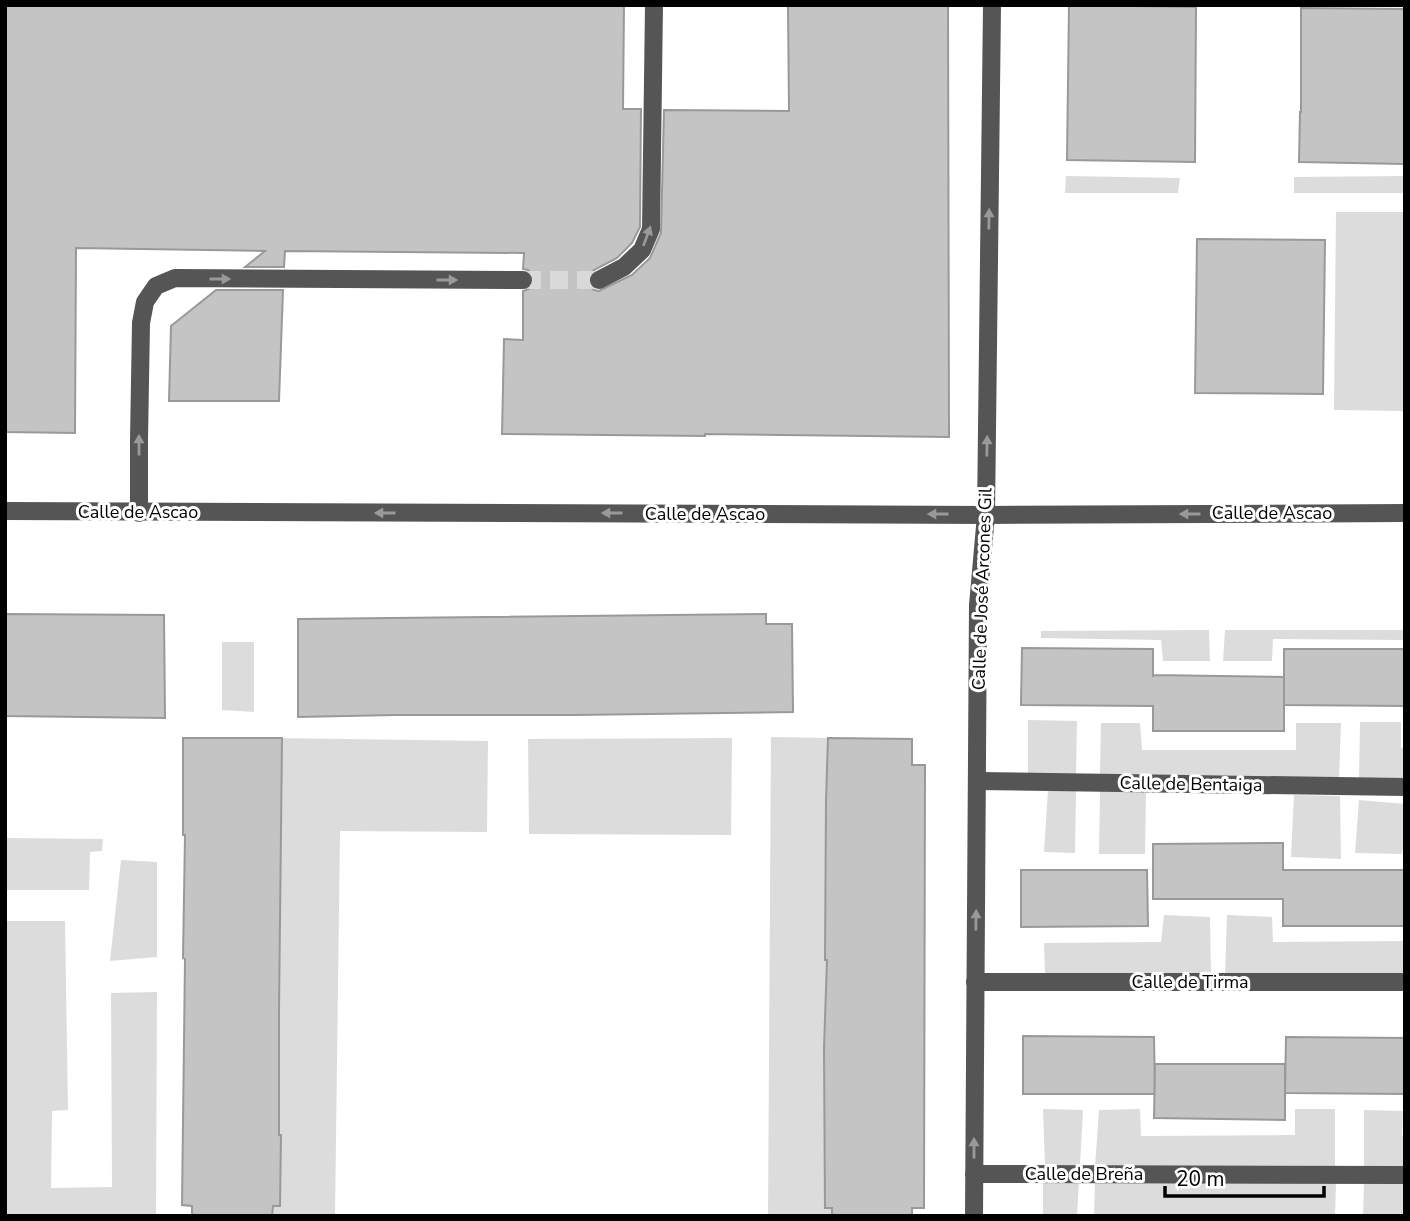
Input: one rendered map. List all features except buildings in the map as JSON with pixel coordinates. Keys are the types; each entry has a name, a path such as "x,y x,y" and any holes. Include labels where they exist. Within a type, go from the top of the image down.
{"street":[{"path":"599,280 624,267 642,250 651,229 654,5"},
{"name":"Calle de José Arcones Gil","path":"974,1216 978,605 986,515 992,5"},
{"path":"139,513 141,323 145,302 156,286 175,278 523,280"},
{"name":"Calle de Ascao","path":"5,512 986,515 1405,513"},
{"name":"Calle de Bentaiga","path":"977,781 1405,787"},
{"name":"Calle de Tirma","path":"975,982 1405,982"},
{"name":"Calle de Breña","path":"974,1174 1405,1175"}],"shaded area":[{"path":"1066,176 1180,178 1178,193 1065,193"},
{"path":"1405,176 1405,193 1294,193 1294,177"},
{"path":"1336,212 1405,212 1405,411 1334,410"},
{"path":"1209,630 1210,661 1163,661 1161,640 1041,638 1041,631"},
{"path":"1225,630 1405,630 1405,640 1273,639 1272,661 1223,661"},
{"path":"222,642 254,642 254,712 222,710"},
{"path":"1028,720 1077,721 1076,775 1028,774"},
{"path":"1360,722 1401,722 1401,748 1405,748 1405,778 1359,778"},
{"path":"1101,723 1140,723 1142,750 1296,750 1296,723 1341,723 1339,778 1100,775"},
{"path":"771,737 833,738 827,767 826,793 825,960 833,961 825,1207 832,1208 832,1216 768,1216"},
{"path":"273,738 488,741 487,832 340,831 335,1216 272,1216 281,1160 281,1136 272,1135 272,1082 279,1081 280,1055 272,1055 279,1037 280,1012 272,1012 272,959 280,959 280,934 273,933 274,914 281,913 281,887 273,887 281,834 281,810"},
{"path":"732,738 731,835 529,834 528,739"},
{"path":"1048,790 1076,790 1075,853 1044,852"},
{"path":"1100,790 1146,790 1145,854 1099,854"},
{"path":"1294,795 1340,796 1341,859 1291,857"},
{"path":"1359,800 1405,804 1402,854 1355,853"},
{"path":"5,838 103,839 102,851 90,852 89,890 5,890"},
{"path":"121,860 157,862 157,957 110,961"},
{"path":"1164,915 1210,917 1211,975 1045,974 1044,943 1161,942"},
{"path":"1227,915 1272,917 1273,942 1405,941 1405,975 1225,975"},
{"path":"5,921 65,921 68,1110 52,1111 51,1188 112,1187 111,993 157,992 156,1216 5,1216"},
{"path":"1043,1109 1083,1110 1080,1165 1045,1166"},
{"path":"1140,1109 1141,1136 1295,1135 1295,1109 1335,1109 1335,1168 1095,1166 1099,1110"},
{"path":"1364,1110 1403,1111 1405,1168 1364,1168"},
{"path":"1043,1180 1079,1181 1077,1216 1043,1216"},
{"path":"1095,1181 1336,1183 1335,1216 1094,1216"},
{"path":"1364,1183 1405,1183 1405,1216 1363,1216"}],"tunnel":[{"path":"523,280 599,280"}]}
